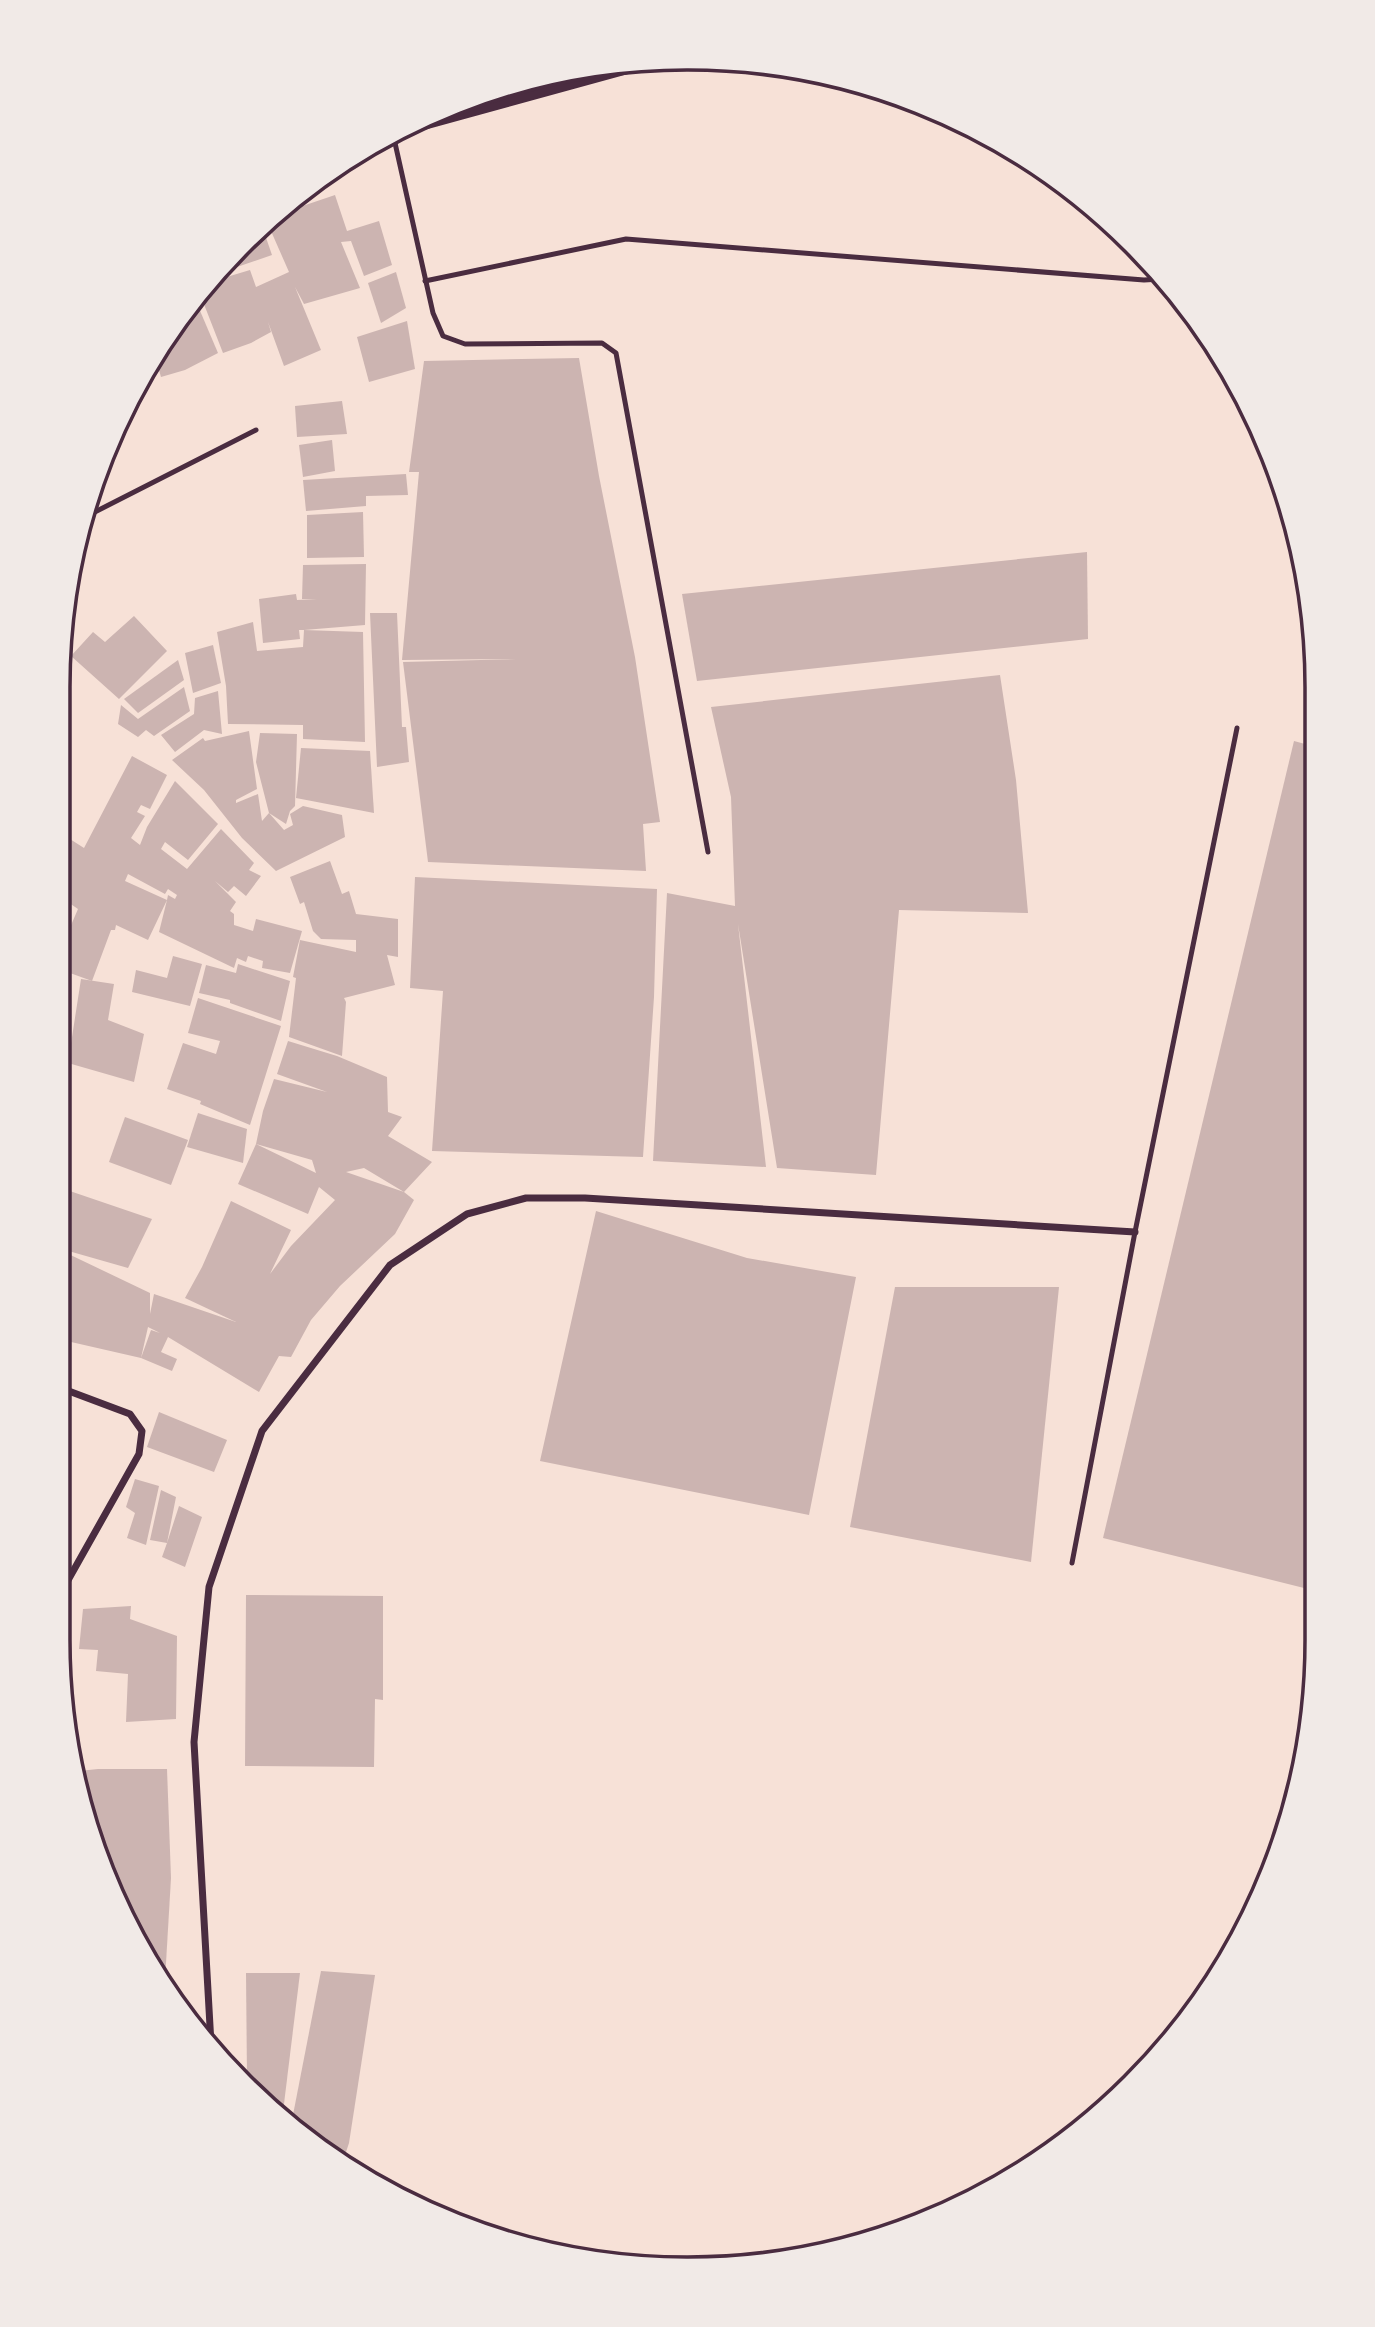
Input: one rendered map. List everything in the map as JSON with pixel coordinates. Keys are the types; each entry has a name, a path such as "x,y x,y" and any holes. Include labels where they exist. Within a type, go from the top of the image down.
{"main road":[{"path":"494,102 554,85"}],"street":[{"path":"210,2031 194,1742 209,1587 262,1431 390,1265 467,1213 526,1198 585,1198 1135,1231"},
{"path":"70,1392 130,1414 142,1431 138,1454 70,1577"}],"lane":[{"path":"395,144 432,313 443,336 465,344 602,343 616,353 708,852"},
{"path":"425,281 626,239 1152,280"},
{"path":"96,511 256,430"},
{"path":"1072,1563 1135,1231 1237,728"}],"building":[{"path":"335,195 347,231 379,221 392,265 364,276 351,241 341,242 360,288 304,304 295,287 321,350 284,366 268,322 271,332 223,353 204,304 226,277 250,270 256,287 289,272 271,232 301,206"},
{"path":"266,237 272,255 237,266"},
{"path":"396,272 406,308 381,323 368,283"},
{"path":"200,310 218,353 185,370 161,377 159,369"},
{"path":"407,321 415,369 369,382 357,337"},
{"path":"579,358 635,657 660,822 643,824 646,871 428,862 403,662 516,659 402,660 419,472 409,472 424,361"},
{"path":"342,401 347,434 297,437 295,406"},
{"path":"332,440 335,471 303,477 299,445"},
{"path":"406,474 408,495 366,496 366,506 306,511 303,480"},
{"path":"363,512 364,557 307,558 307,515"},
{"path":"1087,552 1088,639 697,681 682,594"},
{"path":"366,564 365,625 299,630 300,639 263,643 259,599 296,594 297,600 317,599 302,599 303,565"},
{"path":"370,613 397,613 402,727 406,727 409,762 377,767"},
{"path":"134,616 167,651 119,699 71,656 93,632 105,642"},
{"path":"253,622 257,651 303,647 304,630 363,632 365,742 303,739 303,725 228,724 226,686 217,632"},
{"path":"213,645 221,683 193,693 185,653"},
{"path":"178,660 184,680 138,713 124,699"},
{"path":"1000,675 1016,780 1028,913 899,910 876,1175 777,1168 738,924 766,1167 653,1161 667,893 735,906 731,797 711,707"},
{"path":"184,687 190,711 154,736 146,730 138,737 118,724 121,705 138,719"},
{"path":"218,691 222,734 204,730 175,752 161,735 194,714 195,698"},
{"path":"249,731 257,789 236,800 236,803 258,794 262,821 269,813 284,830 293,825 290,814 303,806 342,815 345,837 276,871 242,838 204,790 172,760 203,738 205,741"},
{"path":"260,733 297,734 295,806 290,811 286,824 269,813 256,762"},
{"path":"1294,741 1305,744 1305,1588 1103,1538"},
{"path":"301,748 370,751 374,813 296,798"},
{"path":"132,756 167,775 150,809 141,805 137,812 145,816 131,838 140,845 147,827 175,781 218,824 188,860 165,842 161,849 187,869 221,829 254,863 249,870 261,876 246,896 234,886 228,892 215,881 236,902 230,911 234,914 234,925 253,931 256,919 302,931 290,973 262,968 263,961 248,956 246,962 237,958 234,968 159,932 167,900 148,940 116,925 115,930 111,930 92,981 70,973 70,928 78,909 70,904 70,839 84,848","holes":["128,874 165,894 168,889 177,895 175,899 168,895 167,900 125,881"]},
{"path":"330,861 342,894 349,891 356,914 398,919 398,957 387,955 395,985 344,998 346,1002 342,1056 289,1037 296,978 293,977 300,940 356,952 356,940 321,939 313,931 304,902 300,904 290,877"},
{"path":"415,877 657,889 654,997 643,1157 432,1151 443,991 410,988"},
{"path":"173,956 202,964 190,1006 132,992 136,970 167,978"},
{"path":"238,964 290,981 281,1021 230,1003 230,1000 199,993 206,965 236,973"},
{"path":"81,979 114,984 108,1020 144,1034 134,1082 70,1064"},
{"path":"198,998 281,1026 250,1125 200,1104 201,1101 167,1089 183,1043 216,1054 220,1041 188,1033"},
{"path":"288,1041 337,1056 387,1077 388,1112 402,1117 388,1136 432,1162 404,1192 414,1200 395,1234 340,1286 311,1320 291,1357 279,1356 259,1392 168,1337 161,1352 177,1359 172,1371 141,1358 70,1342 70,1255 150,1293 150,1314 154,1294 236,1322 185,1298 231,1201 291,1230 270,1274 291,1246 335,1200 319,1187 308,1214 238,1184 256,1144 274,1079 327,1092 277,1074","holes":["256,1144 312,1160 316,1173","364,1168 404,1192 346,1172","148,1327 160,1333 151,1330 141,1358"]},
{"path":"198,1113 247,1129 243,1163 187,1147"},
{"path":"125,1117 188,1140 171,1185 109,1162"},
{"path":"70,1191 152,1219 128,1268 70,1251"},
{"path":"596,1211 747,1258 856,1277 809,1515 540,1461"},
{"path":"895,1287 1059,1287 1031,1562 850,1527"},
{"path":"159,1412 227,1440 214,1472 147,1447"},
{"path":"135,1479 159,1486 146,1545 127,1538 135,1513 126,1507"},
{"path":"161,1490 176,1497 167,1543 150,1540"},
{"path":"179,1506 202,1517 185,1567 162,1557"},
{"path":"246,1595 383,1596 383,1700 375,1699 374,1767 245,1766"},
{"path":"131,1606 130,1619 177,1636 176,1719 126,1722 128,1674 96,1671 98,1650 79,1649 83,1609"},
{"path":"167,1769 171,1878 166,1969 117,1876 103,1838 84,1770"},
{"path":"321,1971 375,1975 345,2154 293,2114"},
{"path":"246,1973 300,1973 284,2107 247,2072"}]}
